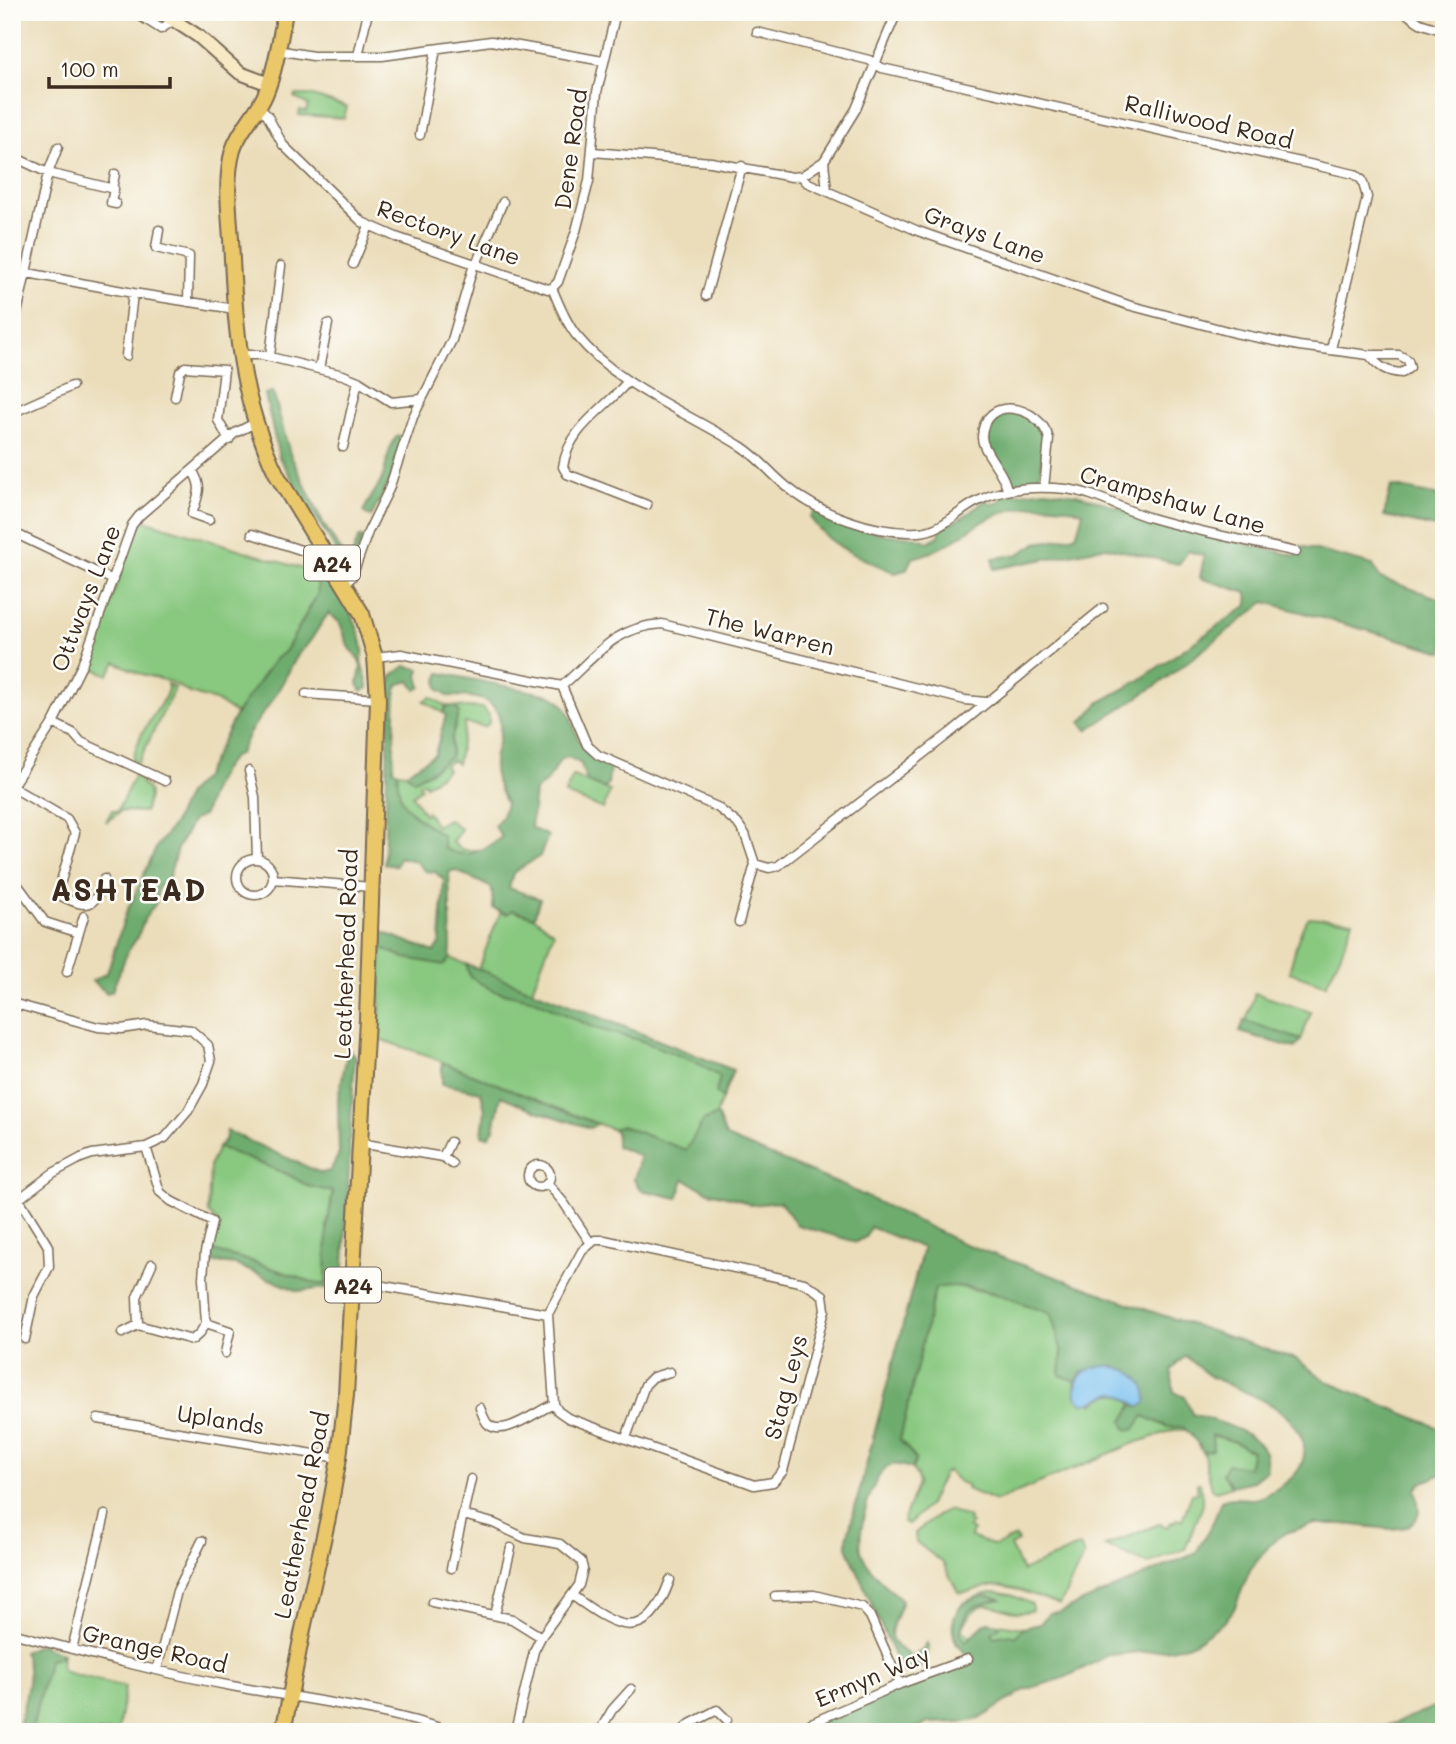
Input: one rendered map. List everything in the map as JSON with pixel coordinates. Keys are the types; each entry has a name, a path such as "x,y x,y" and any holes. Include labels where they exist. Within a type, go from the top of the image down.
{"highway":[{"name":"A24","path":"258,107 269,84 285,12"},
{"name":"Leatherhead Road","path":"258,107 233,149 229,178 239,355 255,424 278,477 362,614 375,657 377,699 367,1019 354,1281 339,1458 284,1732"}],"street":[{"path":"134,12 161,29 174,20"},
{"path":"161,12 198,36 240,73 269,84"},
{"path":"358,56 368,12"},
{"name":"Dene Road","path":"552,288 558,282 576,231 589,181 594,113 603,61 616,12"},
{"path":"802,176 824,161 856,109 897,12"},
{"path":"1404,12 1420,23 1444,31"},
{"name":"Ralliwood Road","path":"757,32 962,87 1354,174 1362,180 1367,197 1331,349"},
{"path":"277,50 313,56 383,55 491,41 603,61"},
{"path":"420,135 436,49"},
{"name":"Rectory Lane","path":"258,107 267,115 284,145 352,214 369,226 548,289 552,288"},
{"path":"12,336 48,173 58,147"},
{"name":"Grays Lane","path":"593,152 741,166 792,177 802,176 806,182 918,231 1128,305 1235,333 1312,348 1369,355"},
{"path":"12,156 48,173 112,189"},
{"path":"824,161 827,191"},
{"path":"706,296 741,166"},
{"path":"115,174 111,204 116,205"},
{"path":"344,584 352,577 368,533 389,489 421,399 455,333 475,264 503,202"},
{"path":"353,264 369,226"},
{"path":"159,230 156,248 189,256 188,302"},
{"path":"270,356 281,266"},
{"path":"12,270 235,309"},
{"name":"Crampshaw Lane","path":"552,288 575,334 628,381 745,449 811,506 843,518 878,527 919,532 934,529 979,500 1007,490 1044,488 1086,493 1151,518 1296,552"},
{"path":"126,356 132,293"},
{"path":"319,369 328,324"},
{"path":"239,355 270,356 358,381 391,402 421,399"},
{"path":"175,397 180,372 185,367 224,370 218,420 229,440"},
{"path":"343,447 358,381"},
{"path":"628,381 612,400 585,421 575,434 563,467 567,474 647,505"},
{"path":"12,413 72,386"},
{"path":"1007,490 1002,472 984,447 982,439 987,421 1000,409 1008,407 1028,412 1038,419 1047,432 1049,439 1044,488"},
{"name":"Ottways Lane","path":"12,787 54,723 82,665 132,525 235,433 255,424"},
{"path":"192,470 200,487 192,514 209,520"},
{"path":"12,531 113,580"},
{"path":"253,534 310,552 323,550"},
{"path":"755,864 769,868 778,866 950,733 1103,608"},
{"name":"The Warren","path":"562,685 610,642 628,630 644,625 662,624 965,700 986,702"},
{"path":"375,657 401,654 562,685 587,745 598,755 718,807 728,814 745,834 755,864 738,922"},
{"path":"306,694 377,699"},
{"path":"54,723 73,733 81,742 165,781"},
{"path":"249,771 255,797 257,859"},
{"path":"12,787 67,819 75,832 59,891 61,896 86,904 98,899 104,879"},
{"path":"257,859 266,863 273,879 262,894 252,895 238,884 237,874 248,860 257,859"},
{"path":"12,877 45,922 79,933"},
{"path":"273,879 371,887"},
{"path":"67,972 84,916"},
{"path":"12,1003 98,1027 121,1029 147,1025 191,1030 208,1045 211,1061 203,1084 188,1111 165,1138 146,1147 92,1154 81,1158 53,1173 16,1200 48,1246 50,1267 34,1296 25,1339"},
{"path":"443,1157 450,1142"},
{"path":"359,1143 443,1157 452,1164"},
{"path":"122,1333 138,1325 192,1340 206,1323 203,1278 205,1252 212,1222 171,1201 160,1192 146,1147"},
{"path":"480,1408 490,1426 504,1429 554,1404 548,1314 582,1251 590,1242 565,1203 547,1183"},
{"name":"Stag Leys","path":"554,1404 558,1411 568,1418 754,1485 768,1485 783,1471 825,1310 825,1301 818,1290 804,1283 604,1240 590,1242"},
{"path":"138,1325 136,1297 152,1264"},
{"path":"354,1281 548,1314"},
{"path":"206,1323 230,1331 225,1353"},
{"path":"626,1438 645,1385 653,1377 670,1372"},
{"name":"Uplands","path":"97,1419 339,1458"},
{"path":"451,1568 471,1479"},
{"path":"72,1649 106,1515"},
{"path":"463,1515 493,1522 526,1538 553,1541 569,1549 581,1561 583,1570 579,1585 541,1637 530,1664 515,1732"},
{"path":"158,1669 177,1591 202,1541"},
{"path":"495,1615 511,1548"},
{"path":"573,1596 612,1623 627,1625 638,1623 654,1611 670,1580"},
{"path":"775,1596 814,1595 862,1607 870,1616 900,1684"},
{"path":"432,1602 495,1615 523,1624 541,1637"},
{"name":"Grange Road","path":"12,1633 158,1669 290,1696"},
{"name":"Ermyn Way","path":"791,1732 900,1684 968,1659"},
{"path":"599,1732 612,1710 631,1689"},
{"path":"290,1696 400,1716 452,1732"},
{"path":"681,1732 690,1724 717,1710 727,1720"}],"green space":[{"path":"310,95 347,107 344,118 299,115 300,110 306,112 308,105 294,97"},
{"path":"273,392 290,454 323,523 344,556 352,555 359,537 363,537 352,568 349,569 341,559 279,457 265,394"},
{"path":"1006,410 1025,413 1044,434 1038,480 1010,483 986,441 988,426"},
{"path":"397,436 404,436 390,480 371,517 363,512 380,483"},
{"path":"1391,486 1444,497 1444,529 1384,516"},
{"path":"1046,490 1077,494 1195,532 1297,556 1301,546 1373,565 1380,578 1444,600 1444,652 1265,602 1160,683 1087,730 1081,722 1100,702 1138,681 1248,605 1247,593 1200,578 1204,556 1188,551 1179,564 1106,547 994,569 993,558 1017,555 1037,543 1076,536 1083,512 1070,508 1030,506 1004,512 940,548 912,558 906,570 895,573 837,544 818,528 810,517 814,511 866,530 928,542 939,536 940,530 985,500 992,504 999,502 1004,495"},
{"path":"144,520 316,573 318,593 285,652 275,659 236,714 218,702 190,693 171,682 138,673 116,662 108,675 93,668 90,674 87,673 134,532"},
{"path":"315,556 357,627 368,688 362,691 358,684 361,667 359,660 348,645 340,623 329,613 308,645 299,653 275,696 249,733 240,753 227,763 222,771 204,815 193,820 177,849 169,877 158,888 156,903 128,951 112,991 107,993 92,981 107,973 126,913 157,846 173,825 187,794 204,777 236,714 275,659 285,652 318,593 316,573 309,571"},
{"path":"405,666 420,669 418,676 421,687 416,690 410,681 399,684 396,689 393,769 398,772 398,784 404,803 416,816 442,835 444,848 452,852 474,853 502,837 494,826 502,816 506,804 494,769 500,731 497,711 484,700 447,696 438,689 437,680 440,673 550,695 559,700 569,713 586,752 610,768 605,789 587,782 581,764 569,757 561,759 547,781 535,791 531,828 548,836 540,856 513,873 509,888 540,899 534,917 513,910 507,914 493,908 492,888 455,870 449,872 451,947 450,958 444,965 405,958 382,948 382,932 434,952 440,943 444,880 435,872 425,871 415,861 399,857 396,866 384,864 390,682 393,675"},
{"path":"167,684 175,688 138,763 132,760 141,735 165,697"},
{"path":"431,697 446,706 483,708 489,715 489,723 485,727 465,723 457,764 452,760 444,766 447,770 426,785 424,782 419,785 421,788 412,795 424,814 427,812 436,826 448,819 461,829 452,842 457,846 464,850 483,850 462,855 449,851 425,830 401,799 398,772 406,773 435,754 446,715 424,701"},
{"path":"446,706 456,707 459,712 451,740 451,756 414,780 406,773 435,754"},
{"path":"135,774 148,789 149,797 144,812 121,811 106,822 112,810 117,812"},
{"path":"573,776 610,791 603,809 565,794"},
{"path":"513,910 534,917 554,932 532,990 733,1070 698,1162 379,1039 382,932 478,969 501,911 507,913"},
{"path":"1309,917 1353,921 1326,985 1289,972 1299,936"},
{"path":"466,964 733,1070 722,1099 716,1092 720,1077 695,1062 642,1041 594,1028 535,1000 494,991 470,977"},
{"path":"1255,993 1311,1012 1301,1040 1246,1021"},
{"path":"1244,1021 1301,1040 1295,1048 1240,1032"},
{"path":"348,1050 355,1055 348,1141 350,1148 343,1286 337,1293 329,1288 298,1291 236,1265 208,1262 209,1250 317,1284 326,1284 327,1228 333,1192 308,1186 287,1174 218,1147 225,1140 227,1131 321,1173 330,1171 339,1154 338,1098"},
{"path":"442,1062 597,1124 590,1128 501,1096 494,1129 488,1137 482,1135 485,1110 481,1092 442,1084"},
{"path":"717,1115 726,1137 844,1186 962,1243 1156,1313 1296,1359 1328,1382 1444,1430 1444,1473 1421,1483 1416,1489 1419,1511 1416,1520 1407,1527 1391,1529 1315,1524 1288,1532 1274,1540 1250,1570 1234,1609 1225,1621 1194,1643 1171,1649 1109,1655 1066,1677 1025,1690 979,1719 929,1723 907,1732 797,1732 906,1683 964,1664 966,1654 957,1642 953,1630 954,1620 958,1610 975,1598 987,1596 1001,1599 978,1605 969,1611 960,1633 966,1642 987,1622 1000,1627 992,1633 994,1637 1010,1634 1015,1637 1023,1628 1040,1624 1049,1613 1060,1612 1196,1553 1221,1501 1232,1498 1255,1499 1278,1488 1292,1478 1300,1467 1304,1449 1297,1429 1277,1408 1210,1376 1185,1356 1171,1370 1174,1392 1185,1397 1192,1414 1244,1433 1260,1445 1266,1455 1267,1470 1253,1481 1232,1486 1222,1474 1227,1464 1248,1467 1252,1451 1233,1441 1212,1435 1213,1450 1203,1452 1183,1427 1168,1427 1144,1416 1134,1430 1126,1429 1123,1421 1133,1405 1141,1406 1129,1371 1112,1366 1082,1372 1076,1381 1060,1375 1062,1352 1051,1314 979,1289 949,1286 935,1288 900,1440 916,1459 912,1469 891,1465 884,1470 867,1503 860,1541 868,1564 878,1578 902,1601 891,1632 895,1645 912,1656 922,1651 927,1643 929,1649 922,1667 902,1674 847,1547 847,1538 923,1248 870,1227 866,1237 856,1242 797,1225 780,1202 750,1205 709,1192 684,1179 678,1198 641,1190 634,1180 640,1156 616,1146 616,1131 612,1129 622,1126 686,1150 703,1121"},
{"path":"218,1147 287,1174 308,1186 333,1191 327,1228 326,1284 317,1284 209,1250 218,1222 208,1213 210,1165"},
{"path":"950,1285 1000,1295 1051,1314 1062,1352 1060,1375 1076,1381 1075,1388 1094,1404 1109,1395 1123,1396 1133,1405 1123,1421 1144,1416 1168,1427 1183,1427 1187,1430 1174,1430 1132,1444 996,1501 966,1489 968,1486 959,1482 948,1471 943,1474 929,1505 908,1524 903,1522 918,1483 912,1469 916,1459 900,1440 935,1288"},
{"path":"1211,1435 1233,1441 1252,1451 1249,1467 1222,1474 1232,1486 1216,1491 1212,1489 1203,1452 1213,1449"},
{"path":"1197,1483 1200,1483 1203,1505 1185,1549 1148,1564 1105,1546 1159,1524 1168,1527 1171,1522 1175,1523 1176,1519 1182,1520 1192,1494 1197,1493"},
{"path":"949,1510 969,1518 969,1528 973,1530 971,1537 995,1546 1016,1537 1018,1542 1010,1546 1022,1571 1080,1546 1084,1555 1060,1605 999,1586 958,1592 943,1563 916,1542 915,1533"},
{"path":"994,1592 1011,1595 1032,1604 1032,1610 1011,1611 985,1605 970,1616 962,1630 971,1637 987,1622 1023,1628 1016,1637 957,1645 953,1625 959,1609 974,1598"},
{"path":"39,1644 63,1654 61,1657 49,1659 31,1732 17,1732 28,1680 27,1660 23,1652"},
{"path":"63,1654 61,1667 65,1672 125,1687 118,1732 31,1732 49,1658 61,1657"},
{"path":"1444,1703 1444,1732 1373,1732 1374,1731"}],"water":[{"path":"1112,1366 1128,1371 1138,1378 1145,1390 1146,1403 1137,1405 1115,1393 1089,1403 1083,1403 1076,1397 1080,1376 1090,1369"}],"district":[{"name":"ASHTEAD","path":"129,889"}]}
